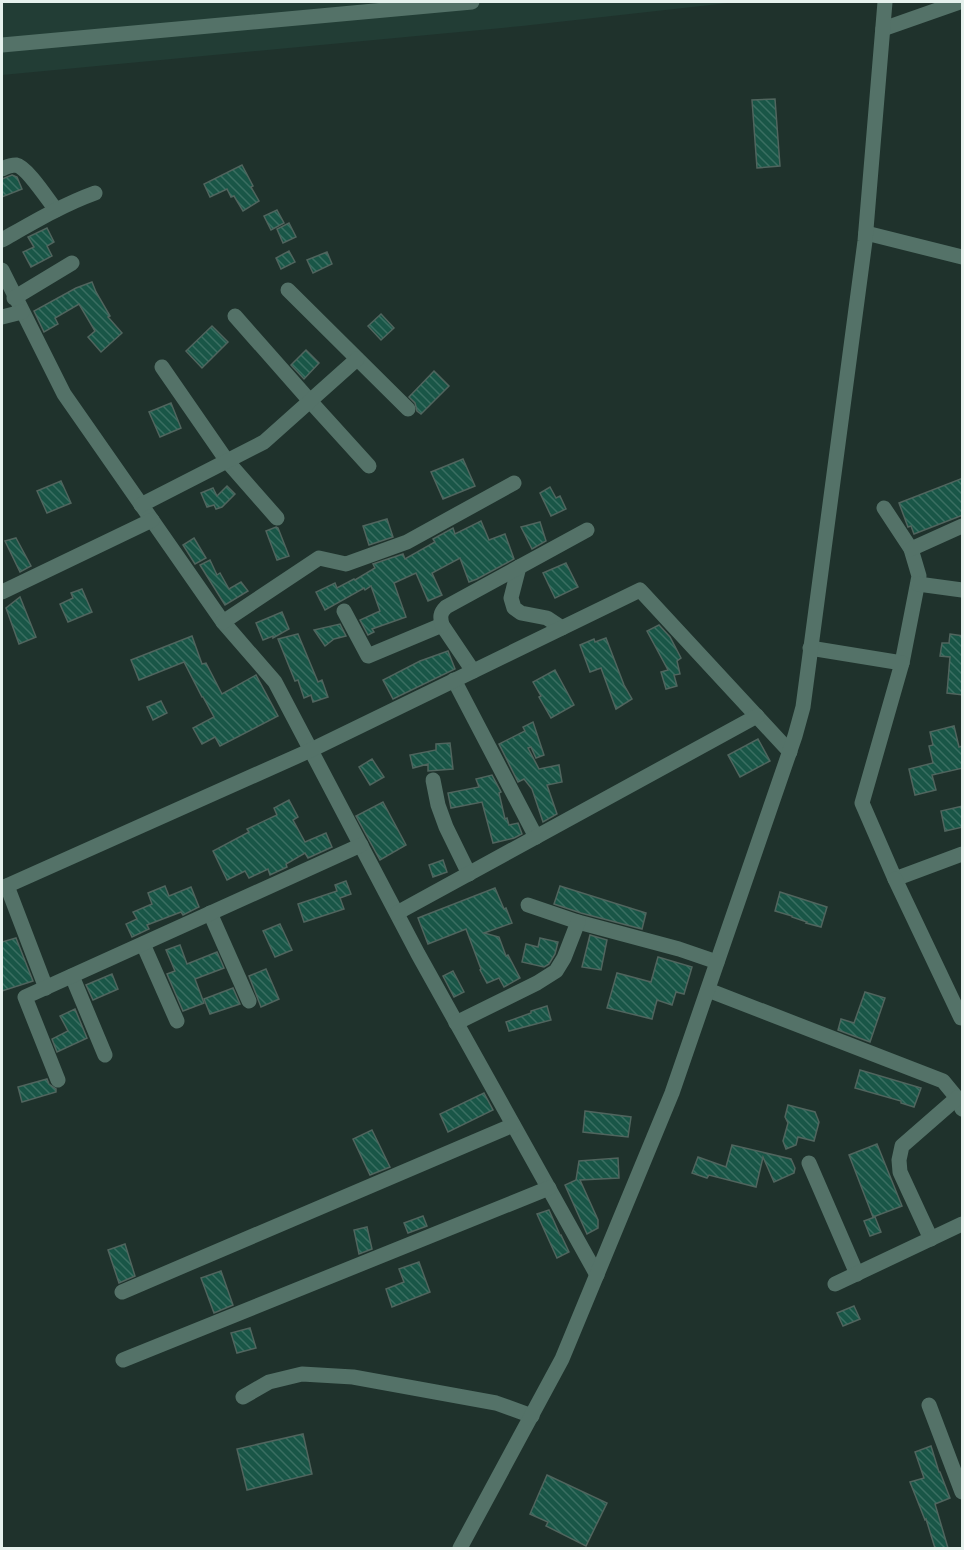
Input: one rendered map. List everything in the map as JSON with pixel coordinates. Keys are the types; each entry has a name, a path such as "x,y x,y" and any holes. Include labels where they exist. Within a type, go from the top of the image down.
{"street":[{"path":"2,45 472,2"},
{"path":"460,1548 562,1359 672,1093 790,752 803,707 866,233 885,2"},
{"path":"883,29 960,2"},
{"path":"2,169 14,165 20,167 56,210"},
{"path":"2,240 56,210 95,193"},
{"path":"866,233 963,257"},
{"path":"14,298 72,263"},
{"path":"2,270 64,394 223,622 275,682 456,1023 597,1275"},
{"path":"288,290 408,409"},
{"path":"2,317 22,312"},
{"path":"235,316 369,466"},
{"path":"141,505 264,442 357,359"},
{"path":"162,367 227,461 277,518"},
{"path":"223,622 319,558 346,564 407,542 514,483"},
{"path":"884,508 911,549 919,576 902,663 862,803 895,879 961,1018 963,1017"},
{"path":"2,592 152,520"},
{"path":"911,549 963,526"},
{"path":"473,671 442,625 441,612 446,607 587,530"},
{"path":"519,567 511,598 514,608 521,613 547,618 562,628"},
{"path":"918,584 963,590"},
{"path":"46,988 4,887 310,750 640,590 790,752"},
{"path":"344,611 368,656 442,625"},
{"path":"810,648 902,663"},
{"path":"454,680 536,837"},
{"path":"397,913 757,716"},
{"path":"433,780 438,805 446,826 469,874"},
{"path":"58,1080 25,997 361,845"},
{"path":"895,879 963,854"},
{"path":"528,905 578,922 679,949 717,962"},
{"path":"210,913 249,1001"},
{"path":"456,1023 537,983 556,971 564,958 578,922"},
{"path":"142,944 177,1021"},
{"path":"72,976 105,1056"},
{"path":"708,990 943,1081 960,1104 902,1146 899,1160 900,1172 931,1239"},
{"path":"122,1292 513,1125"},
{"path":"809,1162 857,1274"},
{"path":"123,1360 549,1188"},
{"path":"835,1284 963,1224"},
{"path":"243,1397 269,1382 302,1374 353,1377 495,1403 532,1416"},
{"path":"929,1405 963,1492"}],"shaded area":[{"path":"2,2 737,2 522,26 2,75"}],"building":[{"path":"775,99 780,166 757,168 752,100"},
{"path":"242,165 259,201 243,211 227,189 210,197 204,184"},
{"path":"12,175 17,177 22,189 2,197 2,179"},
{"path":"277,210 284,223 271,230 264,216"},
{"path":"289,223 296,237 283,243 277,229"},
{"path":"47,228 54,242 47,246 52,256 31,267 23,252 34,247 28,237"},
{"path":"289,251 295,262 281,269 276,258"},
{"path":"327,252 332,264 313,273 307,260"},
{"path":"92,282 110,316 108,317 122,333 101,352 88,337 95,331 79,304 55,318 58,324 44,332 34,311"},
{"path":"381,314 394,328 381,340 368,326"},
{"path":"212,326 228,342 202,368 186,351"},
{"path":"306,350 319,363 304,379 291,365"},
{"path":"434,371 449,386 421,414 409,397"},
{"path":"171,403 181,428 160,437 149,412"},
{"path":"463,459 475,486 443,499 431,472"},
{"path":"963,478 963,515 914,534 911,526 908,527 899,503"},
{"path":"61,481 71,503 47,513 37,491"},
{"path":"227,486 235,494 222,507 216,509 214,505 207,507 201,493 213,488 217,496"},
{"path":"550,487 556,498 560,496 566,509 551,516 540,493"},
{"path":"387,519 393,537 369,545 363,526"},
{"path":"481,521 489,540 505,534 514,559 469,582 460,558 432,573 442,595 428,601 416,573 394,583 406,617 372,629 374,632 368,635 360,620 380,611 371,586 325,610 316,592 335,583 337,588 355,580 375,568 373,564 403,554 405,559 435,542 433,539 453,528 455,534"},
{"path":"540,522 546,541 532,549 521,527"},
{"path":"276,527 289,556 277,560 266,531"},
{"path":"16,538 31,566 20,572 5,541"},
{"path":"194,538 206,558 195,564 183,545"},
{"path":"210,560 217,575 220,573 229,589 241,582 248,591 225,605 200,565"},
{"path":"566,563 578,587 555,598 543,573"},
{"path":"82,589 92,612 68,622 60,604 73,598 71,593"},
{"path":"20,597 36,637 19,644 6,608"},
{"path":"282,612 289,629 273,638 273,636 263,640 256,623"},
{"path":"340,624 346,636 334,639 325,646 314,630"},
{"path":"659,625 670,637 681,658 677,661 680,674 674,675 677,686 666,689 661,672 668,670 647,631"},
{"path":"298,634 318,682 322,680 328,697 313,702 311,695 304,698 298,680 295,681 278,639"},
{"path":"950,634 963,636 963,695 947,693 950,657 940,656 942,643 949,643"},
{"path":"192,636 202,664 206,663 222,694 256,675 278,716 220,746 215,737 202,744 193,728 214,717 184,662 139,680 131,660"},
{"path":"606,638 624,685 632,699 616,709 601,668 590,672 580,645 594,639 595,642"},
{"path":"448,651 455,669 393,699 383,680 420,661"},
{"path":"555,670 574,705 551,718 533,682"},
{"path":"161,701 167,713 153,720 147,707"},
{"path":"533,722 544,755 536,758 531,747 528,748 539,769 559,765 562,782 547,785 557,814 543,822 532,789 524,779 518,782 499,744 525,731 523,727"},
{"path":"954,726 959,747 963,746 963,768 932,775 936,790 915,795 909,769 933,763 929,746 933,745 930,732"},
{"path":"758,739 770,761 740,777 728,755"},
{"path":"450,743 453,769 428,771 428,764 413,768 410,755 436,750 436,744"},
{"path":"372,759 384,777 370,785 359,767"},
{"path":"492,775 501,792 499,793 505,819 507,818 509,825 518,823 522,834 493,843 482,802 451,808 448,793 479,787 476,779"},
{"path":"289,800 298,817 293,820 305,842 326,833 332,847 308,858 305,853 286,864 287,867 270,875 268,869 249,878 245,871 227,880 213,851 249,832 247,829 277,815 274,808"},
{"path":"383,802 406,845 380,860 356,816"},
{"path":"963,806 963,827 945,831 941,811"},
{"path":"443,860 447,872 433,877 429,865"},
{"path":"346,881 351,894 340,898 344,909 304,922 298,904 337,891 335,885"},
{"path":"165,886 169,896 191,887 199,907 183,915 181,912 147,925 149,929 132,937 126,924 137,919 133,912 152,904 148,893"},
{"path":"560,886 646,913 642,929 554,904"},
{"path":"495,888 512,923 484,933 499,937 506,956 508,955 520,978 504,987 499,978 487,983 480,970 466,929 428,944 418,918"},
{"path":"780,892 827,907 821,927 775,911"},
{"path":"280,924 292,950 275,957 263,931"},
{"path":"590,935 607,940 601,970 582,967"},
{"path":"16,938 33,981 2,991 2,942"},
{"path":"540,938 558,942 549,964 544,967 522,962 526,944 538,947"},
{"path":"180,945 187,964 217,952 224,968 195,979 204,1003 183,1011 167,974 175,971 166,950"},
{"path":"658,957 692,967 684,994 676,992 672,1005 657,1000 652,1019 607,1008 617,973 651,982"},
{"path":"266,969 279,999 261,1007 249,976"},
{"path":"453,971 464,992 454,997 443,976"},
{"path":"112,974 118,989 93,1000 86,985"},
{"path":"233,988 240,1004 210,1014 204,999"},
{"path":"865,992 885,998 870,1042 838,1030 841,1019 854,1023"},
{"path":"547,1006 551,1020 509,1031 506,1022"},
{"path":"75,1009 87,1038 57,1052 52,1039 68,1031 60,1016"},
{"path":"860,1070 921,1088 914,1107 855,1088"},
{"path":"47,1079 56,1092 22,1102 18,1087"},
{"path":"484,1093 493,1110 448,1132 440,1114"},
{"path":"788,1105 815,1112 819,1122 814,1141 798,1137 796,1145 786,1149 783,1141 788,1123 785,1117"},
{"path":"585,1111 631,1117 628,1137 583,1132"},
{"path":"372,1130 390,1167 370,1175 353,1139"},
{"path":"877,1144 902,1206 873,1217 849,1155"},
{"path":"732,1145 791,1159 795,1168 794,1173 774,1182 763,1157 756,1187 692,1173 698,1157 726,1167"},
{"path":"618,1158 619,1178 580,1180 598,1220 598,1228 587,1234 565,1185 576,1180 579,1161"},
{"path":"549,1210 569,1252 557,1258 537,1214"},
{"path":"423,1216 427,1226 408,1233 404,1223"},
{"path":"875,1217 881,1232 870,1236 864,1221"},
{"path":"367,1227 372,1249 359,1254 354,1230"},
{"path":"125,1244 135,1276 119,1283 108,1250"},
{"path":"419,1262 430,1292 392,1307 386,1289 404,1282 399,1269"},
{"path":"221,1271 233,1305 214,1313 201,1278"},
{"path":"854,1306 860,1319 843,1326 837,1313"},
{"path":"250,1328 256,1348 237,1353 231,1333"},
{"path":"303,1434 312,1474 247,1490 237,1449"},
{"path":"931,1446 950,1498 935,1504 948,1548 935,1548 926,1519 910,1482 924,1478 915,1452"},
{"path":"547,1475 607,1503 586,1546 546,1526 548,1522 530,1514"}]}
